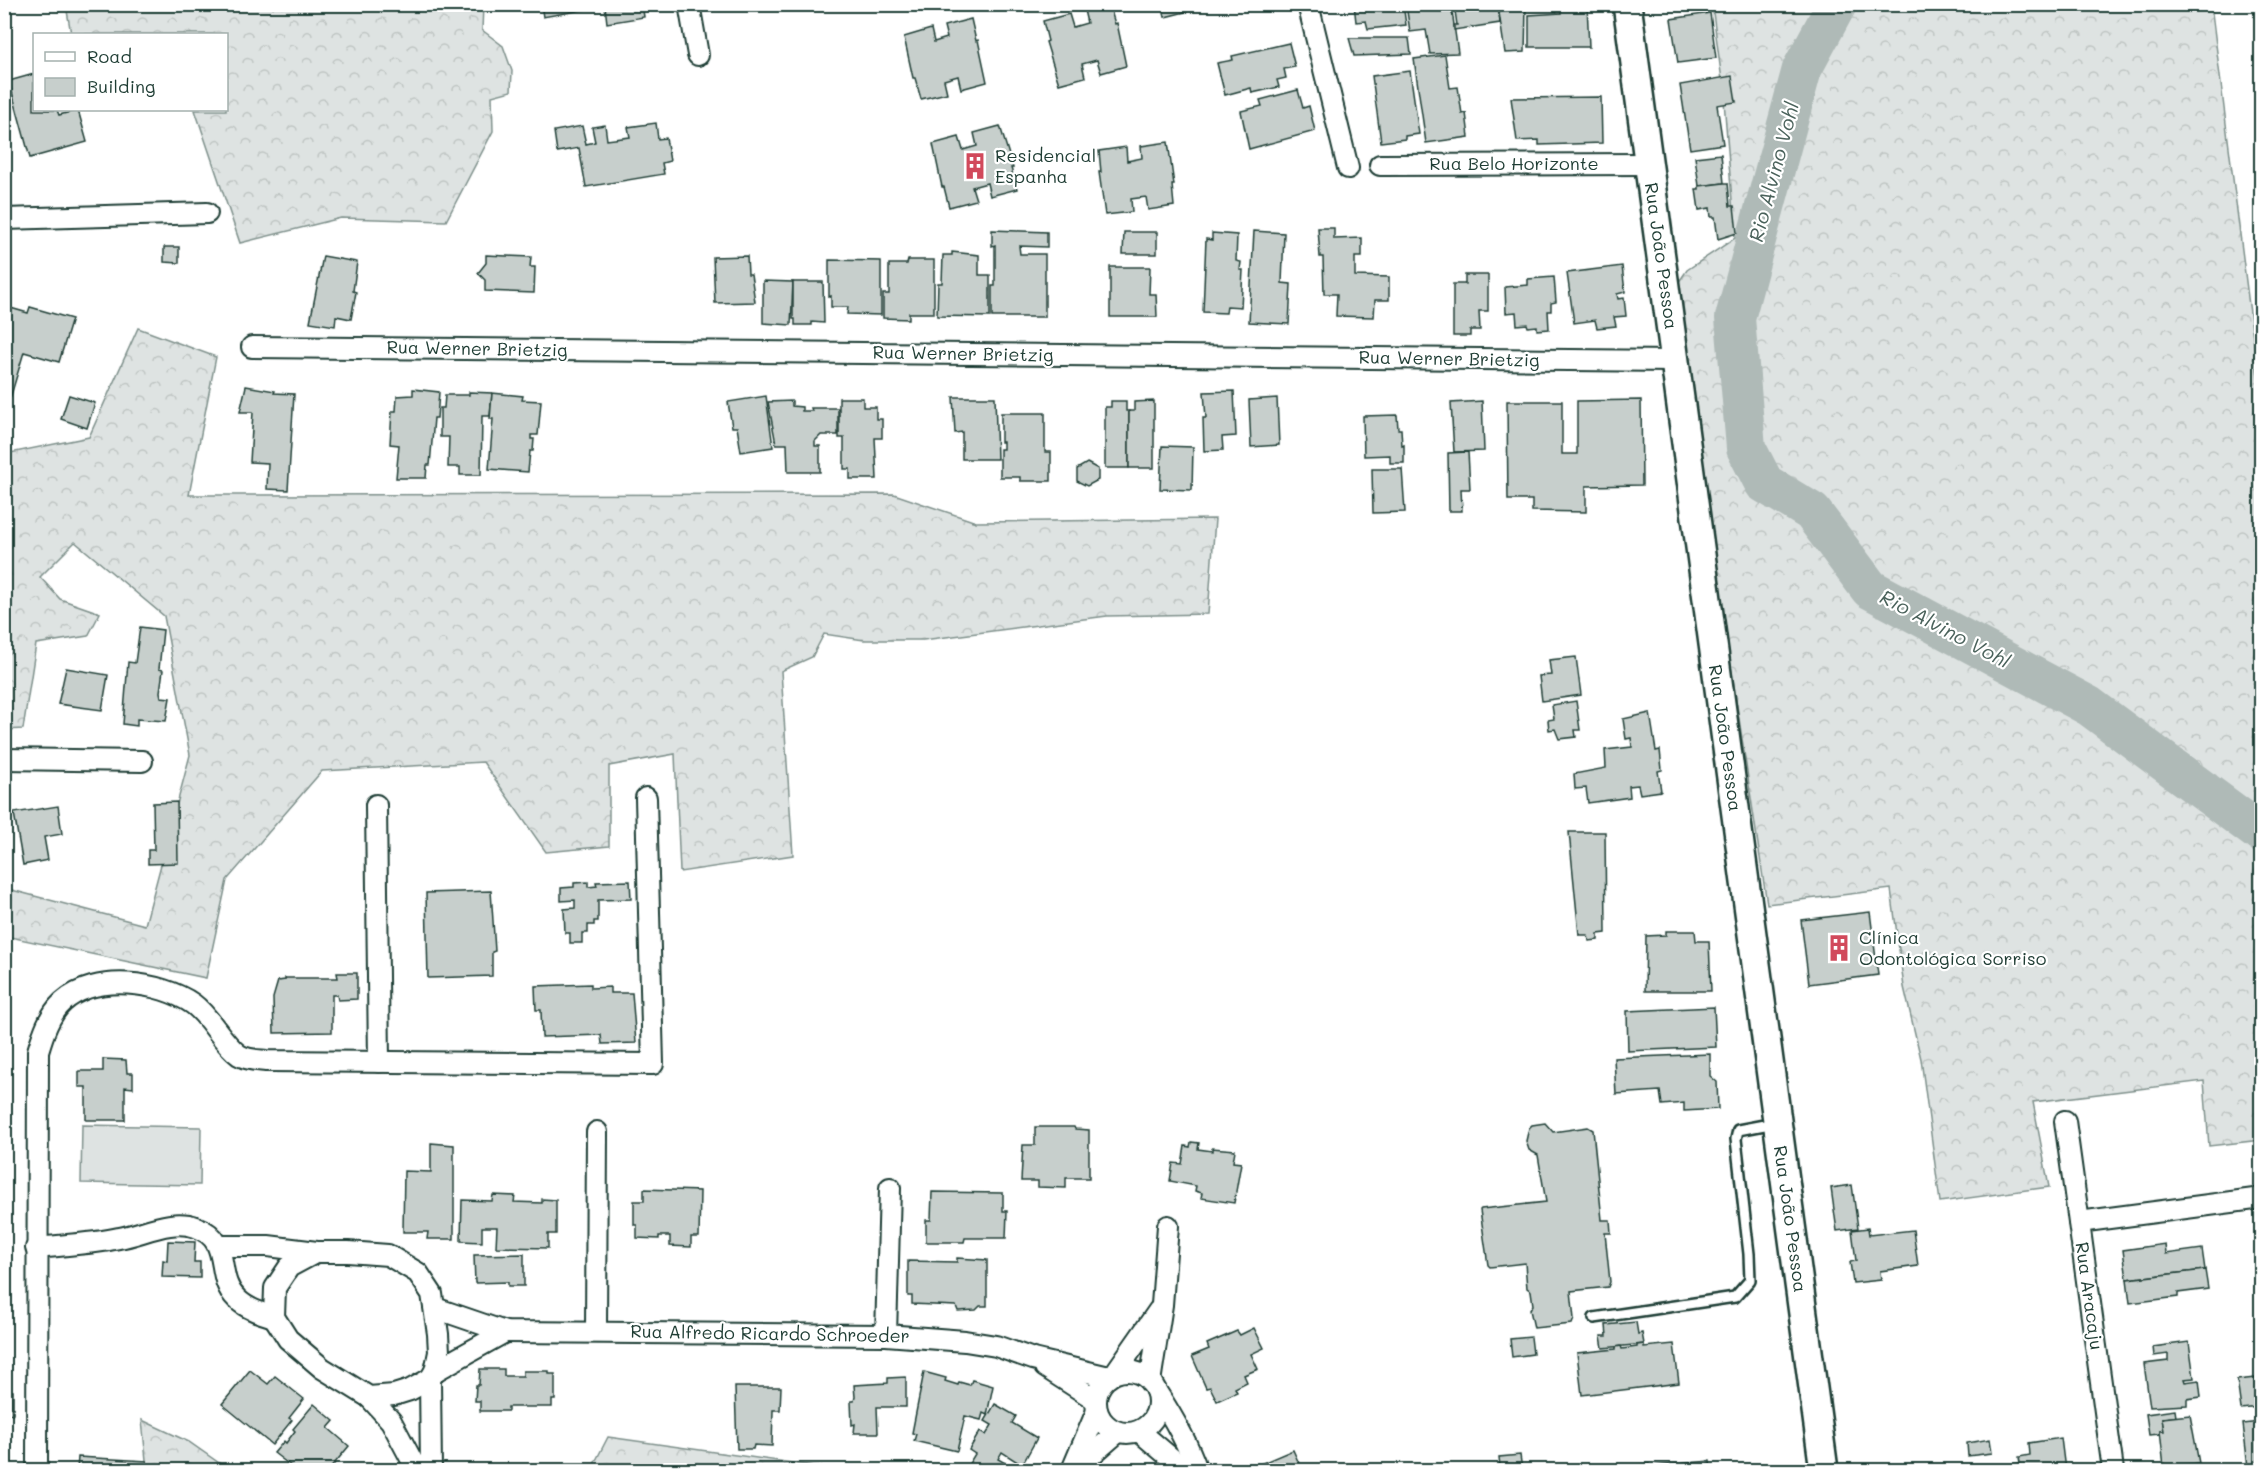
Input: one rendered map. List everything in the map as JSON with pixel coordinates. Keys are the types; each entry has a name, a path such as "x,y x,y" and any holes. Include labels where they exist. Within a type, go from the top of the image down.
{"street":[{"path":"689,4 698,55"},
{"path":"1308,4 1348,168"},
{"name":"Rua João Pessoa","path":"1627,4 1824,1470"},
{"name":"Rua Belo Horizonte","path":"1380,165 1648,164"},
{"path":"4,219 207,213"},
{"name":"Rua Werner Brietzig","path":"252,347 1675,361"},
{"path":"4,759 142,762"},
{"path":"37,1470 38,1051 46,1026 63,1002 88,988 121,984 157,986 177,994 196,1006 239,1054 250,1059 266,1061 653,1064 646,798"},
{"path":"376,805 379,1062"},
{"name":"Rua Aracaju","path":"2065,1121 2113,1470"},
{"path":"596,1332 597,1132"},
{"path":"886,1335 890,1188"},
{"path":"2079,1222 2262,1198"},
{"path":"36,1248 119,1238 176,1225 195,1227 209,1234 219,1246 223,1276 236,1298 252,1310 274,1317"},
{"path":"1096,1406 1101,1420 1118,1432 1129,1434 1139,1431 1154,1419 1158,1400 1153,1386 1168,1226"},
{"path":"219,1246 268,1246 317,1252 388,1256 418,1273 432,1294 439,1352 432,1375 431,1470"},
{"path":"317,1252 289,1267 275,1288 274,1317 288,1339 322,1368 369,1397 391,1421 417,1470"},
{"path":"1073,1470 1096,1406 1101,1384 1112,1375 1162,1305"},
{"name":"Rua Alfredo Ricardo Schroeder","path":"435,1308 505,1332 886,1335 965,1341 996,1346 1033,1359 1112,1375"},
{"name":"Rua Alfredo Ricardo Schroeder","path":"432,1375 505,1332"},
{"name":"Rua Alfredo Ricardo Schroeder","path":"1033,1359 1096,1406"},
{"path":"1112,1375 1134,1371 1153,1386 1187,1442 1197,1470"},
{"path":"369,1397 394,1395 410,1390 432,1375"},
{"path":"1139,1431 1185,1470"},
{"path":"1073,1470 1118,1432"}],"lane":[{"path":"1594,1318 1735,1298 1750,1280 1736,1139 1738,1130 1777,1123"}],"green space":[{"path":"66,5 483,5 482,30 503,46 512,71 511,91 492,96 493,131 446,221 341,218 240,243 195,111 228,111 228,33 71,33"},
{"path":"1712,5 2211,5 2262,408 2261,1140 2209,1146 2204,1081 2033,1102 2049,1187 1940,1202 1921,1059 1904,987 1891,889 1767,904 1674,289 1687,270 1735,238 1723,88"},
{"path":"138,328 216,357 189,495 894,494 976,522 1215,519 1208,614 1107,616 923,640 864,640 824,634 812,657 781,671 793,855 680,872 675,754 609,766 609,846 546,852 483,762 322,771 227,880 206,978 5,936 4,888 145,925 190,755 164,616 75,542 40,577 60,599 100,613 88,636 36,644 23,729 5,730 5,454 89,437"},
{"path":"82,1125 201,1127 200,1185 81,1183"},
{"path":"142,1420 189,1442 229,1470 147,1470"},
{"path":"608,1437 843,1470 591,1470"}],"building":[{"path":"541,4 642,4 644,17 607,23 605,6 543,17"},
{"path":"1109,4 1115,24 1117,23 1126,66 1101,73 1097,60 1082,64 1085,77 1059,84 1046,42 1048,41 1043,21 1069,14 1073,27 1087,23 1084,10"},
{"path":"1162,4 1196,4 1197,9 1165,17"},
{"path":"1354,4 1403,4 1406,25 1368,29 1366,21 1356,22"},
{"path":"1406,4 1451,4 1458,53 1430,54 1426,30 1410,32"},
{"path":"1454,4 1498,5 1500,23 1454,30 1454,25 1457,25"},
{"path":"1560,5 1587,5 1589,47 1529,47 1529,15 1561,13"},
{"path":"1498,6 1526,6 1525,52 1505,53"},
{"path":"1710,13 1716,58 1678,63 1671,19"},
{"path":"971,19 987,82 961,89 958,76 944,80 947,93 921,99 915,78 913,78 904,37 931,29 934,42 947,38 944,26"},
{"path":"1349,38 1409,38 1411,54 1354,56"},
{"path":"1289,43 1295,67 1284,69 1286,78 1277,80 1279,87 1252,93 1251,88 1225,95 1217,63 1233,60 1232,56"},
{"path":"1445,55 1450,88 1458,87 1462,114 1466,113 1469,137 1426,143 1414,59"},
{"path":"1410,71 1419,134 1405,136 1405,139 1381,142 1372,76"},
{"path":"33,74 33,111 57,111 59,115 78,111 87,142 30,158 9,81"},
{"path":"1732,76 1736,102 1717,105 1723,144 1690,149 1680,85"},
{"path":"1298,90 1303,108 1309,106 1315,131 1249,149 1241,111 1262,106 1260,100"},
{"path":"1601,97 1602,143 1539,145 1539,140 1517,141 1511,98"},
{"path":"656,123 658,139 666,138 670,161 662,163 664,174 586,187 579,148 557,152 554,131 582,126 586,144 595,142 592,127 605,125 607,140 630,137 628,127"},
{"name":"Residencial Espanha","path":"1000,126 1017,189 990,196 987,183 972,187 976,200 949,207 944,187 942,187 933,144 959,137 963,150 977,146 974,133"},
{"name":"Residencial Espanha","path":"1168,142 1174,185 1172,185 1174,206 1148,210 1146,197 1131,199 1132,212 1105,215 1099,172 1101,172 1099,151 1126,147 1127,161 1142,158 1141,146"},
{"path":"1721,154 1724,183 1699,186 1695,157"},
{"path":"1728,183 1730,206 1734,206 1737,233 1718,239 1715,217 1711,217 1710,208 1699,210 1696,189 1699,189 1699,186"},
{"path":"1318,228 1334,228 1334,239 1362,238 1362,257 1355,257 1355,276 1389,277 1389,300 1375,300 1374,317 1336,316 1337,294 1324,294 1323,257 1320,257"},
{"path":"992,230 1047,232 1047,247 1019,246 1020,254 1045,254 1045,317 992,317 995,245 992,246"},
{"path":"1254,231 1284,233 1282,283 1291,284 1289,324 1249,322"},
{"path":"1124,232 1157,232 1157,254 1123,254"},
{"path":"1212,233 1237,235 1236,261 1241,262 1240,270 1243,270 1241,307 1227,306 1226,313 1203,312 1206,239 1212,240"},
{"path":"164,247 179,247 179,263 164,262"},
{"path":"952,252 979,255 979,275 990,275 990,317 937,316 938,283 942,283 943,255 952,255"},
{"path":"486,255 531,257 530,267 535,267 534,293 485,291 485,280 478,273 486,263"},
{"path":"323,256 357,262 353,291 356,292 351,319 336,316 335,326 310,322"},
{"path":"747,256 748,274 751,274 755,302 715,303 713,257"},
{"path":"829,260 881,261 881,315 847,314 848,307 831,307"},
{"path":"908,260 934,260 934,313 909,313 909,319 883,318 883,294 889,294 889,264 907,264"},
{"path":"1622,266 1625,292 1617,294 1618,299 1624,298 1626,316 1614,317 1616,326 1597,328 1595,320 1574,323 1567,273"},
{"path":"1110,267 1150,267 1149,294 1156,294 1157,317 1110,317"},
{"path":"1465,275 1488,275 1488,311 1479,311 1480,330 1470,330 1470,336 1453,336 1453,284 1465,284"},
{"path":"1554,277 1556,302 1551,303 1551,311 1548,311 1549,329 1537,330 1537,326 1517,325 1516,312 1506,313 1505,287 1528,285 1528,279"},
{"path":"763,281 793,282 791,325 763,323"},
{"path":"793,282 823,282 824,323 812,322 812,325 795,325"},
{"path":"4,302 9,303 7,307 28,313 30,307 72,319 59,362 24,352 9,402 4,401"},
{"path":"246,386 275,391 274,393 294,394 288,490 267,489 268,463 250,462 253,412 240,412"},
{"path":"413,389 439,392 430,465 427,465 426,478 396,478 399,445 390,444 392,411 396,411 397,396 413,395"},
{"path":"1234,391 1236,436 1222,437 1223,450 1204,451 1203,418 1206,418 1204,392"},
{"path":"469,392 492,393 490,416 482,416 481,475 460,475 460,467 448,467 449,437 440,437 440,408 444,408 445,395 469,395"},
{"path":"492,393 523,396 522,400 541,401 538,435 531,435 531,439 534,439 528,472 489,469 493,419 490,419"},
{"path":"69,395 95,403 87,428 61,419"},
{"path":"766,396 773,447 741,452 737,427 732,427 728,402"},
{"path":"953,397 995,397 997,459 962,459 962,432 955,433"},
{"path":"839,398 863,398 863,407 876,407 876,419 882,419 882,438 875,438 877,479 850,479 850,469 844,469 844,438 839,438"},
{"path":"1277,398 1279,445 1251,447 1249,400"},
{"path":"1641,400 1642,485 1586,486 1586,512 1532,511 1532,500 1508,500 1507,401 1562,401 1562,454 1577,454 1577,401"},
{"path":"792,401 792,406 802,407 802,411 812,411 811,408 838,408 838,435 821,435 815,441 815,446 820,446 820,472 788,472 787,444 776,444 768,402"},
{"path":"1111,401 1126,401 1126,411 1129,411 1129,468 1105,468 1105,407 1111,407"},
{"path":"1154,401 1154,468 1129,468 1129,411 1134,411 1134,402"},
{"path":"1482,401 1484,451 1454,452 1451,403"},
{"path":"1001,413 1045,413 1045,452 1051,452 1051,481 1020,481 1020,477 1000,477 1000,449 1003,449"},
{"path":"1397,415 1402,446 1404,445 1404,463 1390,463 1390,455 1364,456 1363,416"},
{"path":"1162,446 1193,447 1192,490 1160,489"},
{"path":"1468,452 1470,489 1461,489 1462,511 1449,511 1448,453"},
{"path":"1087,463 1098,469 1098,480 1087,486 1077,481 1077,469"},
{"path":"1372,469 1402,469 1405,512 1373,513"},
{"path":"140,627 163,630 159,669 163,670 160,692 161,697 170,698 166,721 137,719 137,726 123,724 128,662 135,663"},
{"path":"1576,657 1581,695 1542,701 1539,676 1551,675 1549,660"},
{"path":"66,668 108,675 102,710 58,704"},
{"path":"1576,701 1580,730 1575,730 1576,737 1559,739 1555,729 1549,730 1548,720 1554,719 1552,705"},
{"path":"1650,713 1656,751 1660,750 1662,770 1658,771 1661,791 1640,794 1638,785 1629,786 1630,797 1588,803 1586,788 1575,789 1574,774 1606,768 1605,750 1632,747 1631,738 1626,739 1623,719"},
{"path":"177,802 178,863 148,864 148,850 154,850 153,803"},
{"path":"58,806 62,834 44,837 48,860 23,865 14,813"},
{"path":"1569,832 1605,832 1606,933 1598,934 1598,940 1589,941 1588,935 1579,935"},
{"path":"4,835 9,883 4,884"},
{"path":"630,881 631,899 598,900 598,921 594,921 594,925 588,925 588,933 582,933 582,943 570,943 570,933 565,933 564,909 575,908 575,900 561,901 561,888 574,887 574,883 588,882 588,887 597,886 596,882"},
{"path":"491,891 495,951 492,952 492,976 428,978 426,893"},
{"name":"Clínica Odontológica Sorriso","path":"1870,912 1878,975 1809,984 1801,920"},
{"path":"1666,931 1695,931 1696,941 1709,941 1711,991 1645,991 1646,936 1666,935"},
{"path":"337,973 357,973 357,999 338,1000 337,995 332,995 332,1032 274,1033 273,998 278,981 285,980 285,978 338,978"},
{"path":"591,984 591,988 610,987 610,993 632,993 636,1043 602,1044 601,1035 542,1037 541,1010 536,1010 535,986"},
{"path":"1714,1007 1716,1047 1628,1051 1627,1011"},
{"path":"1710,1054 1710,1076 1717,1082 1718,1109 1684,1111 1684,1103 1662,1105 1660,1091 1616,1094 1614,1058"},
{"path":"103,1059 126,1060 127,1073 133,1073 133,1088 125,1087 125,1120 86,1120 86,1087 79,1087 79,1071 103,1071"},
{"path":"1545,1123 1553,1132 1588,1127 1593,1130 1602,1220 1610,1220 1611,1233 1605,1233 1610,1282 1608,1287 1571,1291 1574,1319 1572,1324 1534,1328 1530,1310 1533,1305 1531,1291 1527,1288 1525,1263 1490,1267 1488,1265 1480,1210 1546,1202 1538,1155 1529,1150 1526,1141 1532,1125"},
{"path":"1035,1127 1074,1127 1089,1130 1089,1178 1066,1178 1066,1188 1038,1187 1038,1181 1021,1181 1023,1145 1035,1145"},
{"path":"1191,1142 1199,1143 1198,1149 1235,1150 1233,1162 1241,1163 1234,1203 1201,1198 1202,1193 1195,1191 1196,1186 1170,1181 1173,1163 1182,1164 1185,1146 1190,1147"},
{"path":"431,1143 454,1145 454,1239 427,1239 428,1232 403,1232 404,1171 431,1172"},
{"path":"1852,1185 1858,1228 1837,1231 1831,1188"},
{"path":"644,1189 700,1191 699,1237 691,1237 691,1247 670,1246 670,1236 659,1236 659,1239 637,1238 637,1225 634,1225 634,1201 644,1201"},
{"path":"932,1192 1003,1193 1003,1211 1007,1211 1006,1238 965,1238 964,1242 926,1242 926,1220 931,1220"},
{"path":"493,1195 515,1196 514,1202 542,1203 542,1199 556,1200 556,1234 548,1234 548,1248 496,1247 497,1227 482,1227 482,1242 461,1241 462,1200 492,1201"},
{"path":"1868,1228 1869,1235 1913,1230 1918,1266 1880,1271 1881,1280 1853,1283 1850,1262 1856,1261 1852,1230"},
{"path":"168,1241 195,1242 194,1262 200,1262 200,1278 162,1277 163,1260 167,1261"},
{"path":"2165,1244 2166,1254 2202,1249 2205,1270 2127,1279 2123,1250"},
{"path":"524,1254 524,1286 508,1286 508,1282 475,1283 474,1255"},
{"path":"957,1258 987,1260 987,1306 980,1306 976,1310 958,1311 956,1306 912,1304 912,1296 908,1296 908,1261 957,1262"},
{"path":"2205,1270 2208,1289 2178,1293 2178,1297 2130,1303 2127,1279"},
{"path":"1636,1322 1638,1334 1642,1333 1644,1344 1603,1348 1601,1336 1607,1336 1606,1325"},
{"path":"1254,1328 1264,1348 1251,1354 1258,1369 1244,1375 1247,1382 1235,1388 1237,1392 1217,1401 1210,1387 1206,1388 1192,1356 1209,1349 1207,1344 1237,1331 1240,1335"},
{"path":"1531,1337 1533,1354 1512,1357 1510,1339"},
{"path":"2189,1342 2194,1378 2184,1379 2185,1382 2199,1380 2201,1397 2187,1399 2187,1405 2150,1407 2144,1364 2168,1361 2168,1354 2154,1356 2153,1347"},
{"path":"1644,1344 1644,1347 1674,1344 1679,1383 1582,1395 1577,1353 1616,1349 1621,1346 1622,1349 1637,1347 1637,1345"},
{"path":"480,1369 504,1369 504,1376 523,1376 523,1371 549,1371 549,1374 555,1374 555,1400 552,1400 552,1407 508,1407 508,1411 480,1411 480,1401 475,1401"},
{"path":"250,1370 268,1384 275,1376 304,1399 289,1418 292,1420 272,1445 222,1404"},
{"path":"924,1372 946,1378 945,1381 958,1385 959,1382 970,1385 972,1380 993,1386 987,1415 983,1413 981,1420 965,1416 957,1451 914,1441 916,1434 912,1433"},
{"path":"906,1377 906,1407 877,1407 878,1433 854,1433 855,1424 852,1425 851,1401 854,1401 855,1397 854,1385 888,1383 888,1378"},
{"path":"2255,1378 2259,1407 2241,1409 2237,1380"},
{"path":"4,1381 10,1381 10,1391 13,1391 13,1414 6,1413 6,1439"},
{"path":"735,1387 781,1387 780,1410 773,1410 772,1446 754,1445 753,1449 737,1449"},
{"path":"314,1404 334,1421 328,1428 349,1446 329,1470 296,1470 274,1453 284,1441 286,1443 295,1431 293,1429"},
{"path":"995,1404 1016,1416 1012,1423 1037,1438 1022,1465 1002,1452 998,1459 1007,1464 1003,1470 965,1470 975,1454 969,1450 980,1431 986,1435 992,1425 985,1421"},
{"path":"2175,1410 2176,1417 2162,1418 2164,1431 2160,1431 2160,1434 2149,1435 2146,1414"},
{"path":"2190,1415 2199,1463 2164,1467 2160,1431 2164,1431 2162,1418"},
{"path":"2260,1422 2262,1466 2248,1467 2243,1424"},
{"path":"2061,1438 2065,1470 2015,1470 2014,1464 2020,1463 2019,1457 2030,1455 2029,1443"},
{"path":"1990,1439 1992,1453 1968,1456 1967,1443"},
{"path":"1293,1450 1302,1470 1246,1470"},
{"path":"1520,1455 1522,1470 1461,1470 1500,1466 1499,1457"},
{"path":"78,1457 147,1461 147,1470 77,1470"},
{"path":"1710,1461 1711,1470 1654,1470 1654,1466"},
{"path":"1573,1464 1573,1470 1551,1470 1551,1466"},
{"path":"1649,1464 1649,1470 1616,1470 1615,1466"}],"waterway":[{"name":"Rio Alvino Vohl","path":"1837,4 1802,69 1735,318 1746,448 1764,483 1812,512 1870,589 2089,706 2262,834"}],"place":[{"name":"Residencial Espanha","path":"975,166"},
{"name":"Clínica Odontológica Sorriso","path":"1839,948"}]}
